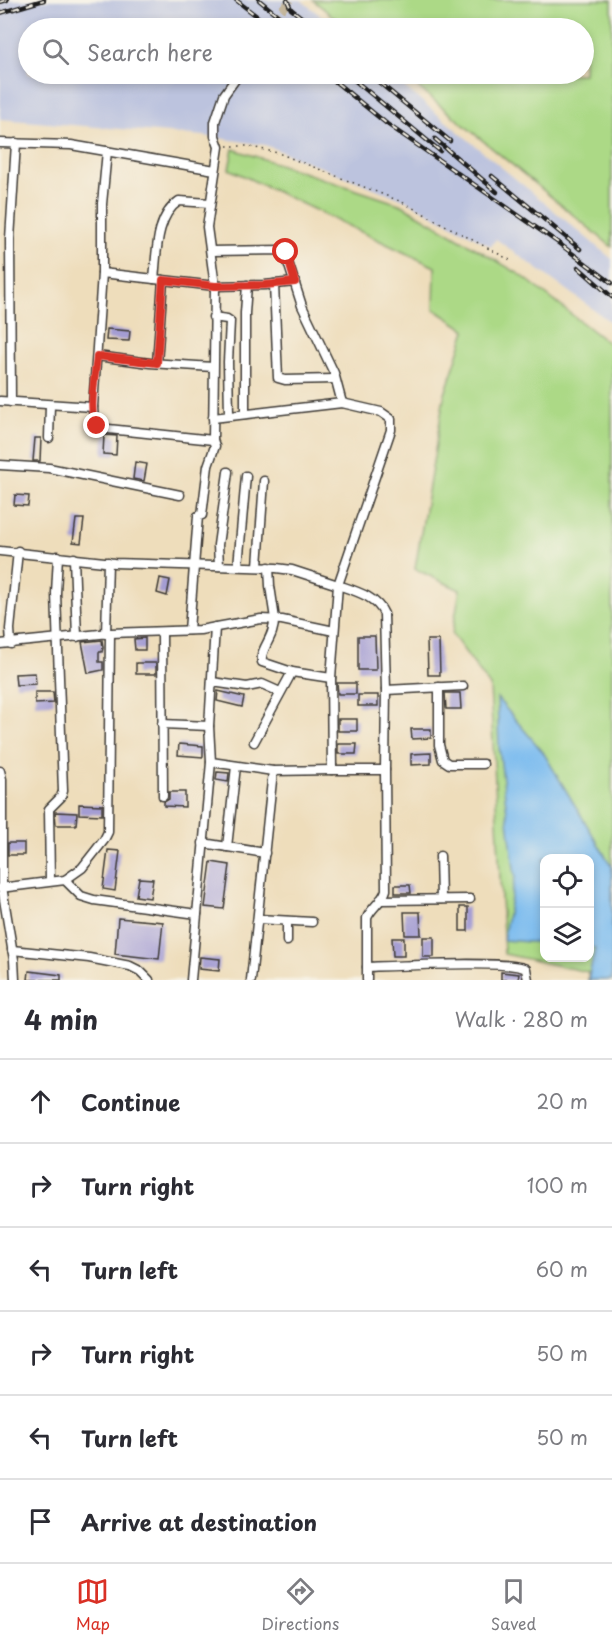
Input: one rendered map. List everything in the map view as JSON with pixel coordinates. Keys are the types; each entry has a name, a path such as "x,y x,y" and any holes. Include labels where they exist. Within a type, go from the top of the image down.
{"street":[{"path":"189,630 198,516 202,515 208,466 215,446 213,440 213,317 215,286 207,227 219,147 214,131 218,110 232,84"},
{"path":"0,143 71,145 215,170"},
{"path":"11,402 10,239 16,143"},
{"path":"107,151 102,204 102,273 93,407 94,423 99,428 213,440"},
{"path":"157,363 159,235 168,211 178,201 210,203"},
{"path":"211,251 284,250 302,306 335,379 342,403"},
{"path":"102,273 215,286 295,282"},
{"path":"274,284 278,378 285,380 335,379"},
{"path":"245,414 247,285"},
{"path":"213,317 230,321 229,415"},
{"path":"97,356 213,367"},
{"path":"0,401 93,407"},
{"path":"213,418 342,403 387,414 391,419 392,423 338,585 331,678 332,770"},
{"path":"49,438 50,405"},
{"path":"0,465 49,468 180,495"},
{"path":"219,566 218,544 228,472"},
{"path":"238,566 246,476"},
{"path":"258,566 264,481"},
{"path":"0,551 18,551 108,562 258,566 292,570 369,597 380,606 385,620 386,890 385,895 370,910 367,918 368,980"},
{"path":"11,644 10,629 18,551"},
{"path":"50,881 49,809 63,791 56,593 58,556"},
{"path":"74,558 77,637"},
{"path":"1,888 65,880 82,868 108,832 108,562"},
{"path":"269,567 274,619 272,636 261,660 263,663 292,672 331,678"},
{"path":"0,644 108,633 189,630 242,621 274,619 334,632"},
{"path":"191,980 211,762 210,726 215,627"},
{"path":"162,632 163,796"},
{"path":"254,742 292,672"},
{"path":"212,682 247,687 262,684 280,692"},
{"path":"386,690 463,686"},
{"path":"439,687 439,745 442,760 449,764 483,764"},
{"path":"162,724 210,726"},
{"path":"211,762 273,771 385,770"},
{"path":"227,847 236,766"},
{"path":"0,771 2,775 1,888 15,980"},
{"path":"251,980 273,771"},
{"path":"203,843 265,853"},
{"path":"440,856 441,899"},
{"path":"65,880 81,896 94,900 196,914"},
{"path":"380,900 470,899"},
{"path":"258,919 312,922"},
{"path":"286,941 287,921"},
{"path":"12,950 89,958 130,966 140,971 149,980"},
{"path":"367,967 487,964 526,969 528,980"}],"path":[{"path":"219,147 247,146 288,158 402,202 510,260"}],"shaded area":[{"path":"0,0 301,0 324,18 18,18 18,84 401,84 612,259 612,323 496,239 491,246 409,202 265,145 204,136 0,119"}],"green space":[{"path":"313,0 612,0 612,247 414,84 594,84 594,18 335,18"},
{"path":"233,149 402,205 521,275 612,346 612,980 588,980 588,972 541,962 594,962 594,854 540,854 540,962 504,954 490,686 452,634 460,590 415,569 444,397 466,330 434,309 435,267 229,169"}],"water":[{"path":"497,698 543,752 612,867 612,980 588,980 592,962 594,962 595,948 594,854 540,854 540,943 503,940 515,877 499,748"}],"building":[{"path":"107,329 130,331 129,341 106,340"},
{"path":"104,435 117,436 116,455 103,454"},
{"path":"35,438 41,438 40,461 33,461"},
{"path":"135,462 147,464 144,481 133,479"},
{"path":"15,495 29,496 28,506 14,505"},
{"path":"76,519 84,519 81,543 73,542"},
{"path":"160,578 170,580 167,596 157,593"},
{"path":"358,636 375,636 376,670 358,670"},
{"path":"145,638 145,650 135,650 134,639"},
{"path":"102,640 103,648 102,652 99,652 99,662 103,662 103,670 88,673 82,642"},
{"path":"427,640 439,640 440,675 428,675"},
{"path":"136,663 156,663 156,674 136,674"},
{"path":"35,673 36,684 16,685 15,674"},
{"path":"337,683 356,683 356,694 338,694"},
{"path":"218,691 244,697 242,707 217,701"},
{"path":"35,692 53,692 54,703 35,704"},
{"path":"445,693 460,693 461,709 446,709"},
{"path":"358,695 378,695 378,706 358,706"},
{"path":"338,719 357,719 357,731 338,731"},
{"path":"411,729 431,729 431,738 412,739"},
{"path":"179,744 203,746 203,757 178,755"},
{"path":"338,744 357,744 356,754 338,754"},
{"path":"431,753 431,764 411,765 411,754"},
{"path":"217,772 229,773 228,782 216,780"},
{"path":"169,792 185,792 185,807 164,806 164,802 169,799"},
{"path":"79,804 102,805 102,815 79,814"},
{"path":"55,812 77,813 76,825 56,825"},
{"path":"8,843 24,843 24,855 8,855"},
{"path":"108,850 120,851 115,891 103,889"},
{"path":"211,862 230,865 224,909 205,907"},
{"path":"139,878 153,879 150,898 136,896"},
{"path":"395,885 410,885 411,893 395,893"},
{"path":"460,907 468,907 468,931 460,931"},
{"path":"404,912 420,912 421,935 405,935"},
{"path":"118,918 163,922 159,959 115,954"},
{"path":"423,937 434,937 434,957 423,957"},
{"path":"392,938 404,938 404,956 393,956"},
{"path":"200,957 220,959 219,971 199,969"},
{"path":"29,971 61,975 61,980 28,980"},
{"path":"501,972 519,974 518,980 501,980"}],"tunnel":[{"path":"275,18 290,0"}],"railway":[{"path":"0,2 7,0"},
{"path":"0,13 44,0"},
{"path":"236,0 259,18"},
{"path":"259,0 281,18"},
{"path":"287,0 291,9 302,18"},
{"path":"338,84 387,124 612,283"},
{"path":"359,84 440,151"},
{"path":"381,84 450,141"},
{"path":"435,139 497,192"},
{"path":"492,176 580,249"},
{"path":"578,267 612,297"}],"route":[{"path":"97,426 93,419 93,407 97,356 157,363 163,280 215,286 295,282 286,252"}]}
